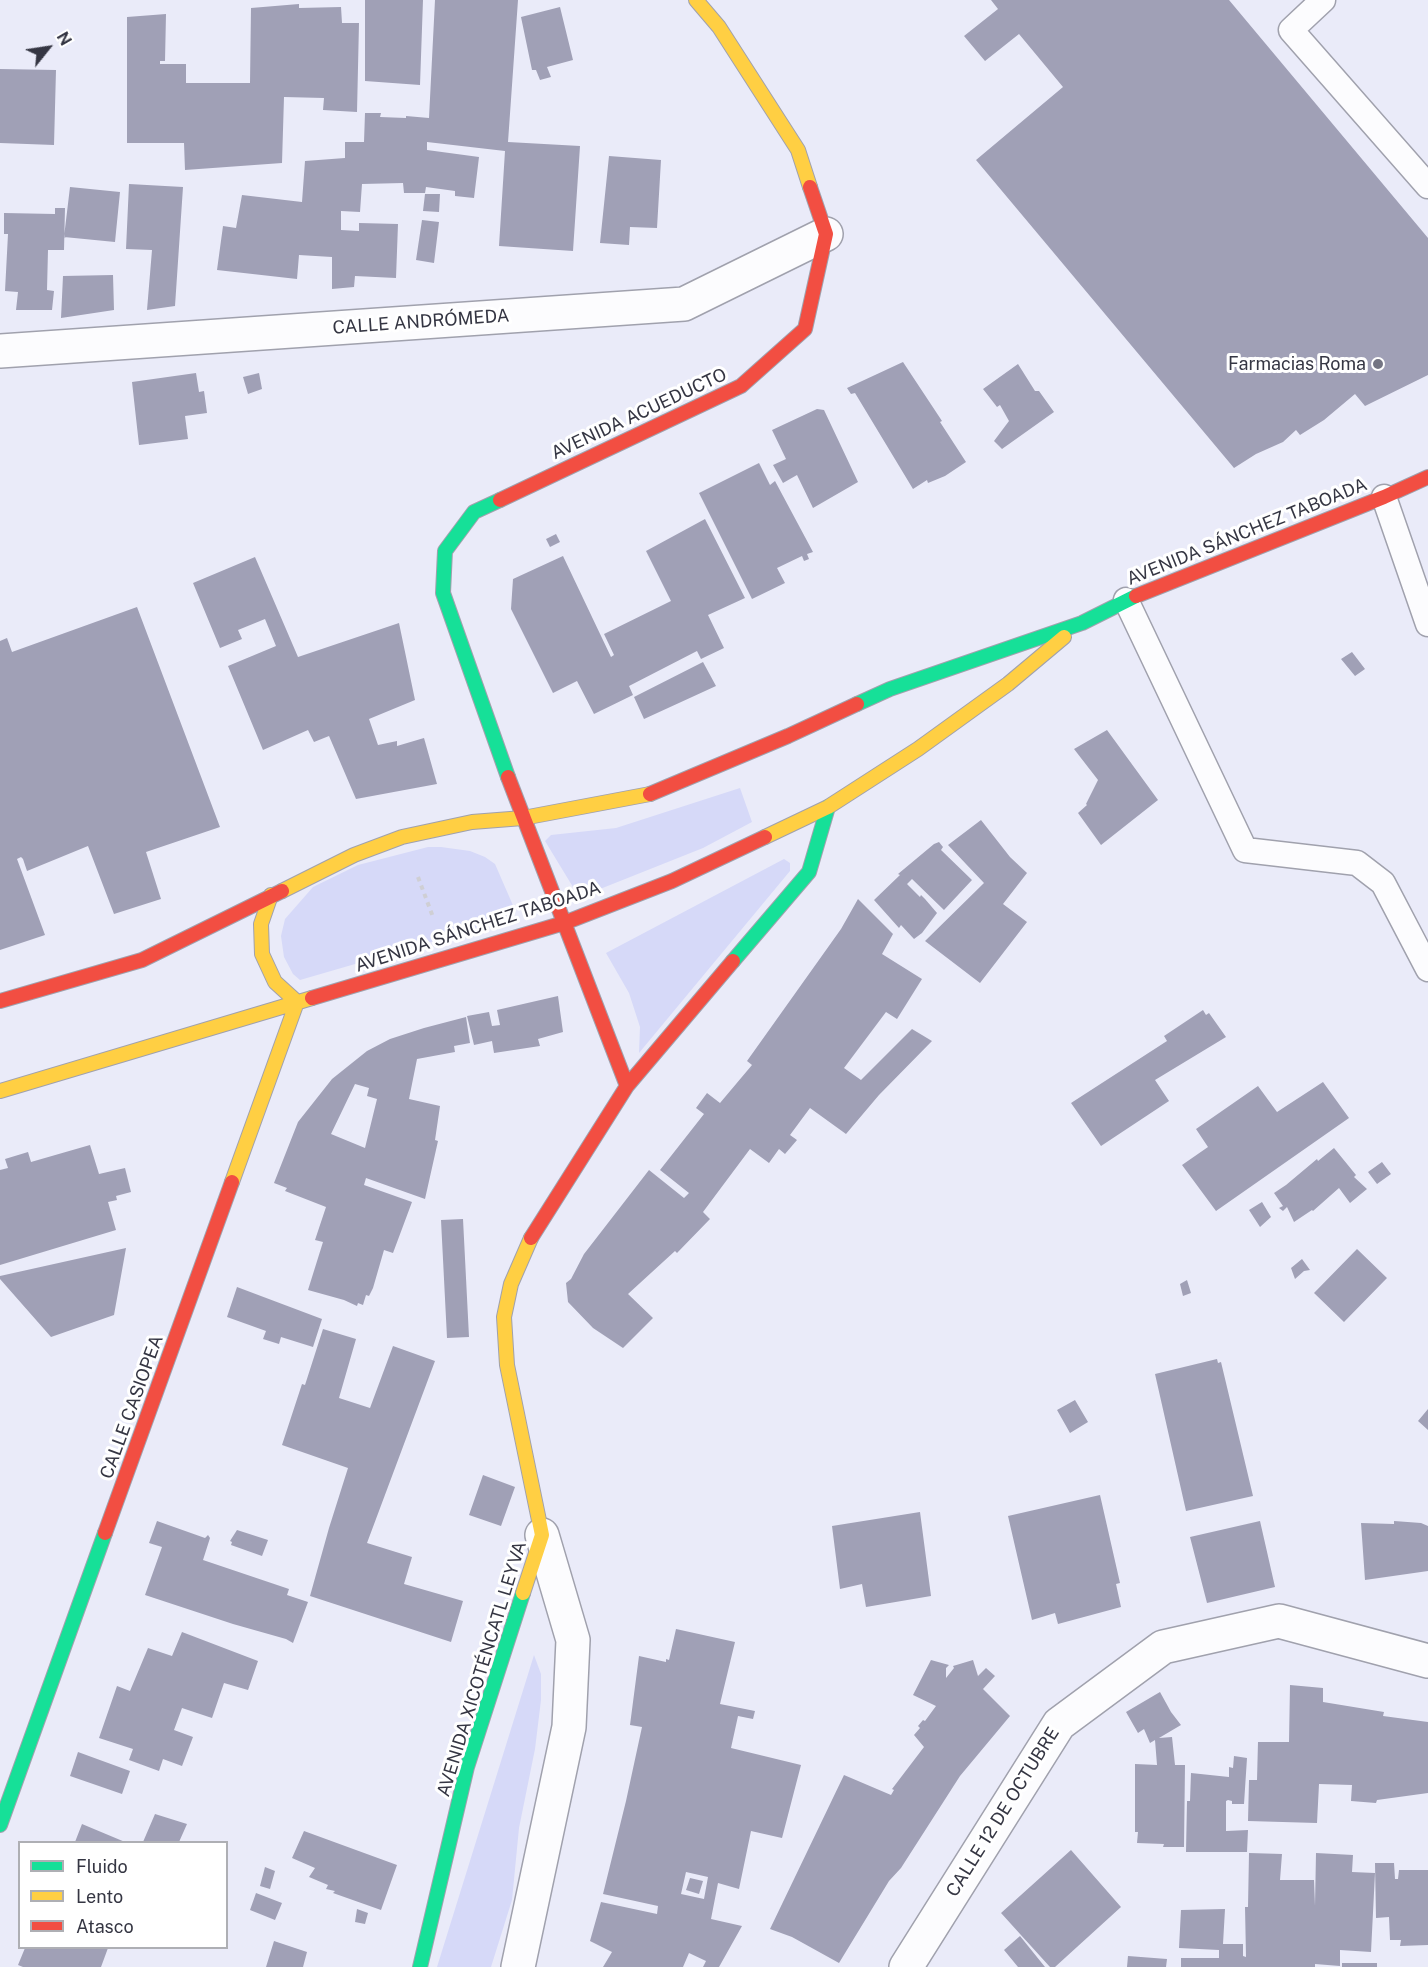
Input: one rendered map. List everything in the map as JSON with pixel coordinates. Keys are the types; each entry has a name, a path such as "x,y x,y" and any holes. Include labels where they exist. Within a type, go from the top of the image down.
{"main road":[{"path":"696,0 719,27 798,150 826,234"},
{"name":"AVENIDA ACUEDUCTO","path":"564,923 523,818 443,593 444,551 474,512 741,386 805,329 826,234"},
{"name":"AVENIDA SÁNCHEZ TABOADA","path":"0,1001 142,960 354,855 402,837 472,822 523,818 653,793 788,736 890,689 1082,623 1126,600 1384,497 1428,477"},
{"name":"AVENIDA SÁNCHEZ TABOADA","path":"0,1091 564,923 672,882 828,807 918,749 999,690 1082,623"},
{"name":"AVENIDA XICOTÉNCATL LEYVA","path":"420,1967 467,1767 542,1535 507,1365 504,1317 511,1284 532,1236 627,1086 809,872 828,807"},
{"path":"271,895 261,924 262,954 275,982 297,1002"},
{"path":"564,923 627,1086"},
{"name":"CALLE CASIOPEA","path":"0,1825 297,1002"}],"street":[{"name":"CALLE ANDRÓMEDA","path":"0,351 684,304 826,234"},
{"path":"518,1967 569,1727 573,1640 542,1535"},
{"name":"CALLE 12 DE OCTUBRE","path":"906,1967 1059,1724 1163,1647 1279,1621 1428,1661"}],"lane":[{"path":"1323,0 1291,30 1428,186"},
{"path":"1384,497 1428,624"},
{"path":"1126,600 1245,850 1357,863 1383,884 1428,969"}],"path":[{"path":"402,837 448,957"}],"shaded area":[{"path":"740,788 752,822 703,848 590,893 576,892 545,841 551,835 616,828"},
{"path":"428,847 470,851 495,864 515,910 510,919 300,980 293,974 284,957 281,936 285,919 313,887 358,865"},
{"path":"784,859 790,863 790,871 639,1053 640,1027 629,993 606,953"},
{"path":"534,1655 541,1674 541,1700 535,1749 519,1828 512,1900 491,1967 437,1967"}],"building":[{"path":"365,0 423,0 420,85 365,81"},
{"path":"435,0 518,0 508,142 580,146 573,251 499,246 505,151 427,142 427,150 479,157 474,198 455,196 455,191 426,187 425,193 404,193 403,183 362,184 360,212 341,211 341,230 359,231 359,223 398,224 396,278 355,276 354,287 332,289 332,257 299,255 297,279 217,270 223,226 236,228 242,195 302,202 305,161 345,158 345,142 364,142 365,113 381,113 380,117 429,118"},
{"path":"991,0 1229,0 1428,238 1428,375 1365,406 1355,394 1324,420 1300,435 1296,430 1283,442 1256,454 1234,468 976,160 1063,87 1019,34 985,61 964,36 998,9"},
{"path":"299,4 299,8 341,7 342,23 359,23 357,112 323,110 324,98 284,97 282,163 185,170 184,143 127,143 127,17 166,14 165,61 160,61 160,64 186,64 186,83 250,83 251,8"},
{"path":"560,7 573,60 547,67 551,77 540,80 536,70 532,70 521,17"},
{"path":"0,69 56,70 54,145 0,143"},
{"path":"609,156 661,160 657,228 630,227 629,245 600,243"},
{"path":"129,184 183,187 175,306 147,310 152,250 126,249"},
{"path":"70,187 120,192 115,242 64,237"},
{"path":"425,194 440,194 439,212 423,211"},
{"path":"55,208 65,208 64,250 48,250 47,290 54,291 52,310 16,310 18,292 5,291 8,234 4,234 4,213 55,214"},
{"path":"422,220 439,222 434,263 416,260"},
{"path":"113,275 114,310 61,318 63,276"},
{"path":"903,362 966,462 945,476 928,483 927,480 913,489 855,393 851,394 847,388"},
{"path":"1018,364 1035,391 1039,391 1054,412 1002,449 994,441 1009,421 1000,405 997,407 983,389"},
{"path":"196,373 199,392 204,391 207,413 185,416 188,439 139,445 132,382"},
{"path":"259,373 262,389 248,394 243,377"},
{"path":"817,409 824,410 858,482 813,508 797,475 783,483 773,465 786,459 772,430"},
{"path":"759,463 770,485 775,481 813,552 807,554 809,559 804,561 802,556 777,568 785,583 752,599 699,493"},
{"path":"705,519 745,598 708,615 724,648 701,659 697,651 629,686 633,695 594,714 577,681 553,693 511,609 513,579 563,556 611,657 614,655 604,634 671,601 646,551"},
{"path":"556,534 560,542 550,547 546,539"},
{"path":"255,557 298,657 399,623 415,700 369,719 378,745 397,741 397,746 424,738 437,784 356,799 329,736 314,742 308,730 263,750 228,666 276,646 265,619 238,630 242,639 220,648 193,583"},
{"path":"137,607 220,827 146,852 161,899 114,914 88,846 27,871 23,859 21,857 17,859 45,935 0,950 0,641 7,638 12,652"},
{"path":"1352,652 1365,669 1355,676 1341,659"},
{"path":"703,662 716,686 644,719 634,697"},
{"path":"1107,730 1158,800 1101,845 1078,813 1087,805 1098,780 1074,749"},
{"path":"981,820 1010,857 1027,873 1003,904 1027,922 980,983 925,941 984,883 948,845"},
{"path":"939,842 943,847 941,850 972,880 944,910 912,879 907,884 920,897 921,895 937,913 922,933 914,939 901,925 899,928 874,900 900,875 898,874"},
{"path":"858,899 893,934 882,954 922,979 897,1019 886,1012 844,1068 861,1080 912,1029 932,1041 879,1095 846,1134 810,1108 790,1135 797,1140 785,1154 779,1149 769,1163 750,1149 703,1212 710,1219 677,1253 675,1251 628,1294 653,1318 623,1348 593,1328 568,1302 566,1283 571,1279 584,1254 649,1170 684,1198 689,1193 660,1170 704,1114 696,1108 707,1093 720,1103 752,1065 747,1061 841,929"},
{"path":"558,996 563,1032 538,1039 540,1046 494,1053 492,1041 474,1045 467,1016 489,1012 492,1026 500,1025 497,1010"},
{"path":"1203,1010 1206,1015 1209,1013 1226,1037 1155,1080 1169,1101 1101,1146 1071,1103 1167,1041 1164,1036"},
{"path":"466,1017 470,1043 454,1046 455,1052 417,1059 409,1099 440,1106 435,1140 438,1141 425,1199 366,1178 364,1185 412,1202 393,1253 384,1250 373,1288 369,1296 366,1295 363,1305 358,1303 357,1306 308,1290 323,1242 315,1240 326,1207 285,1191 287,1188 274,1183 298,1122 332,1079 367,1051 390,1039","holes":["355,1084 369,1088 367,1096 377,1099 365,1148 331,1134"]},
{"path":"1323,1082 1349,1118 1216,1211 1182,1165 1208,1147 1196,1129 1258,1086 1277,1112"},
{"path":"90,1145 99,1174 125,1168 131,1192 116,1196 117,1200 108,1202 116,1230 0,1265 0,1170 8,1168 5,1159 28,1152 31,1162"},
{"path":"1334,1148 1356,1175 1354,1177 1367,1189 1350,1203 1339,1188 1313,1211 1294,1222 1287,1207 1283,1211 1279,1208 1283,1206 1274,1193"},
{"path":"1382,1162 1391,1174 1377,1184 1368,1172"},
{"path":"1262,1202 1271,1217 1260,1227 1249,1210"},
{"path":"463,1219 469,1337 447,1338 441,1220"},
{"path":"126,1248 114,1315 51,1337 0,1279 0,1276"},
{"path":"1357,1249 1387,1278 1344,1322 1314,1293"},
{"path":"1302,1259 1310,1270 1304,1271 1295,1279 1291,1268"},
{"path":"1187,1280 1191,1293 1183,1296 1180,1284"},
{"path":"237,1287 322,1319 313,1347 281,1337 279,1344 263,1339 266,1331 227,1317"},
{"path":"323,1329 356,1339 339,1398 370,1408 393,1346 435,1361 367,1543 412,1557 404,1584 463,1601 451,1642 310,1596 348,1468 282,1445"},
{"path":"1217,1359 1218,1363 1221,1362 1253,1496 1186,1511 1155,1374"},
{"path":"1075,1400 1088,1422 1070,1433 1057,1410"},
{"path":"1428,1409 1428,1430 1418,1421"},
{"path":"483,1475 515,1487 501,1526 469,1515"},
{"path":"1100,1495 1120,1583 1116,1584 1121,1607 1058,1624 1055,1613 1032,1620 1008,1516"},
{"path":"920,1512 931,1596 866,1607 862,1584 840,1589 832,1526"},
{"path":"157,1521 205,1538 208,1535 210,1538 203,1560 289,1589 287,1595 308,1602 293,1643 145,1595 162,1547 149,1543"},
{"path":"1260,1521 1275,1587 1207,1603 1190,1537"},
{"path":"1394,1521 1421,1523 1428,1526 1428,1571 1365,1580 1361,1523 1394,1524"},
{"path":"237,1530 268,1540 262,1556 231,1545 230,1541"},
{"path":"676,1629 735,1642 720,1704 755,1711 753,1719 738,1716 731,1748 801,1765 782,1838 751,1831 739,1889 718,1883 711,1919 742,1926 719,1967 703,1967 706,1961 689,1953 683,1967 603,1967 612,1952 590,1941 601,1902 657,1914 658,1906 603,1894 642,1727 630,1725 639,1656 666,1662 666,1659 669,1660","holes":["686,1872 708,1877 704,1899 681,1894"]},
{"path":"182,1632 258,1661 248,1690 224,1683 212,1718 182,1708 174,1730 193,1737 182,1766 163,1759 159,1771 129,1760 133,1749 99,1738 117,1686 130,1691 148,1648 172,1656"},
{"path":"931,1660 949,1665 946,1668 946,1678 954,1668 953,1666 973,1660 978,1676 986,1668 995,1676 983,1689 1010,1716 960,1776 901,1868 889,1881 839,1963 792,1937 770,1929 844,1775 891,1795 894,1790 892,1789 924,1747 914,1735 920,1728 918,1726 923,1720 925,1721 936,1706 913,1695"},
{"path":"1290,1685 1323,1688 1323,1702 1384,1712 1383,1716 1428,1722 1428,1793 1377,1800 1376,1803 1351,1801 1352,1785 1319,1784 1317,1823 1248,1821 1249,1780 1257,1780 1258,1742 1289,1742"},
{"path":"1160,1692 1181,1725 1159,1738 1172,1737 1175,1765 1185,1765 1184,1847 1137,1843 1138,1832 1135,1832 1135,1764 1157,1765 1155,1740 1150,1743 1144,1729 1138,1733 1126,1712"},
{"path":"78,1752 130,1771 122,1794 70,1776"},
{"path":"1234,1756 1247,1758 1244,1804 1232,1804 1232,1801 1226,1801 1226,1831 1248,1830 1247,1852 1186,1852 1187,1801 1190,1801 1191,1773 1229,1777 1229,1767 1233,1768"},
{"path":"155,1814 187,1824 179,1841 143,1841"},
{"path":"82,1824 123,1841 75,1841"},
{"path":"304,1831 397,1865 381,1910 333,1893 335,1891 326,1889 328,1885 309,1877 315,1868 292,1858"},
{"path":"1071,1850 1121,1907 1055,1967 1050,1967 1001,1913"},
{"path":"1249,1853 1282,1854 1280,1880 1314,1880 1315,1906 1316,1853 1353,1855 1352,1872 1375,1873 1371,1952 1340,1950 1340,1966 1315,1964 1315,1967 1181,1967 1181,1958 1219,1958 1219,1950 1179,1948 1181,1910 1225,1909 1223,1944 1243,1944 1243,1956 1246,1957 1245,1907 1248,1907"},
{"path":"1375,1863 1394,1863 1395,1879 1398,1879 1399,1870 1428,1870 1428,1945 1400,1946 1401,1940 1390,1940 1389,1917 1376,1918"},
{"path":"265,1867 275,1871 270,1889 260,1886"},
{"path":"690,1878 703,1881 699,1894 686,1890"},
{"path":"256,1893 282,1903 275,1920 250,1910"},
{"path":"357,1909 368,1913 365,1924 355,1922"},
{"path":"1020,1936 1045,1967 1018,1967 1004,1950"},
{"path":"274,1941 307,1952 303,1967 266,1967"},
{"path":"25,1949 108,1949 101,1967 23,1967 18,1965"},
{"path":"1128,1956 1167,1959 1166,1967 1127,1967"},
{"path":"1342,1963 1377,1963 1377,1967 1342,1967"}],"traffic: fast":[{"path":"500,500 474,512 445,551 443,593 508,777"},
{"path":"857,704 890,689 1082,623 1136,596"},
{"path":"733,961 809,872 828,807"},
{"path":"0,1825 105,1533"},
{"path":"420,1967 467,1767 523,1593"}],"traffic: slow":[{"path":"696,0 719,27 798,150 810,187"},
{"path":"765,837 828,807 918,749 1008,684 1064,637"},
{"path":"282,891 354,855 402,837 472,822 523,818 650,794"},
{"path":"232,1182 297,1002 275,982 262,954 261,924 271,895"},
{"path":"0,1091 312,998"},
{"path":"523,1593 542,1535 507,1365 504,1317 511,1284 531,1238"}],"traffic: jam":[{"path":"500,500 741,386 805,329 826,234 810,187"},
{"path":"1136,596 1384,497 1428,477"},
{"path":"650,794 788,736 857,704"},
{"path":"508,777 627,1086"},
{"path":"312,998 564,923 672,881 765,837"},
{"path":"0,1001 142,960 282,891"},
{"path":"531,1238 627,1086 733,961"},
{"path":"105,1533 232,1182"}],"place":[{"name":"Farmacias Roma","path":"1378,364"}]}
